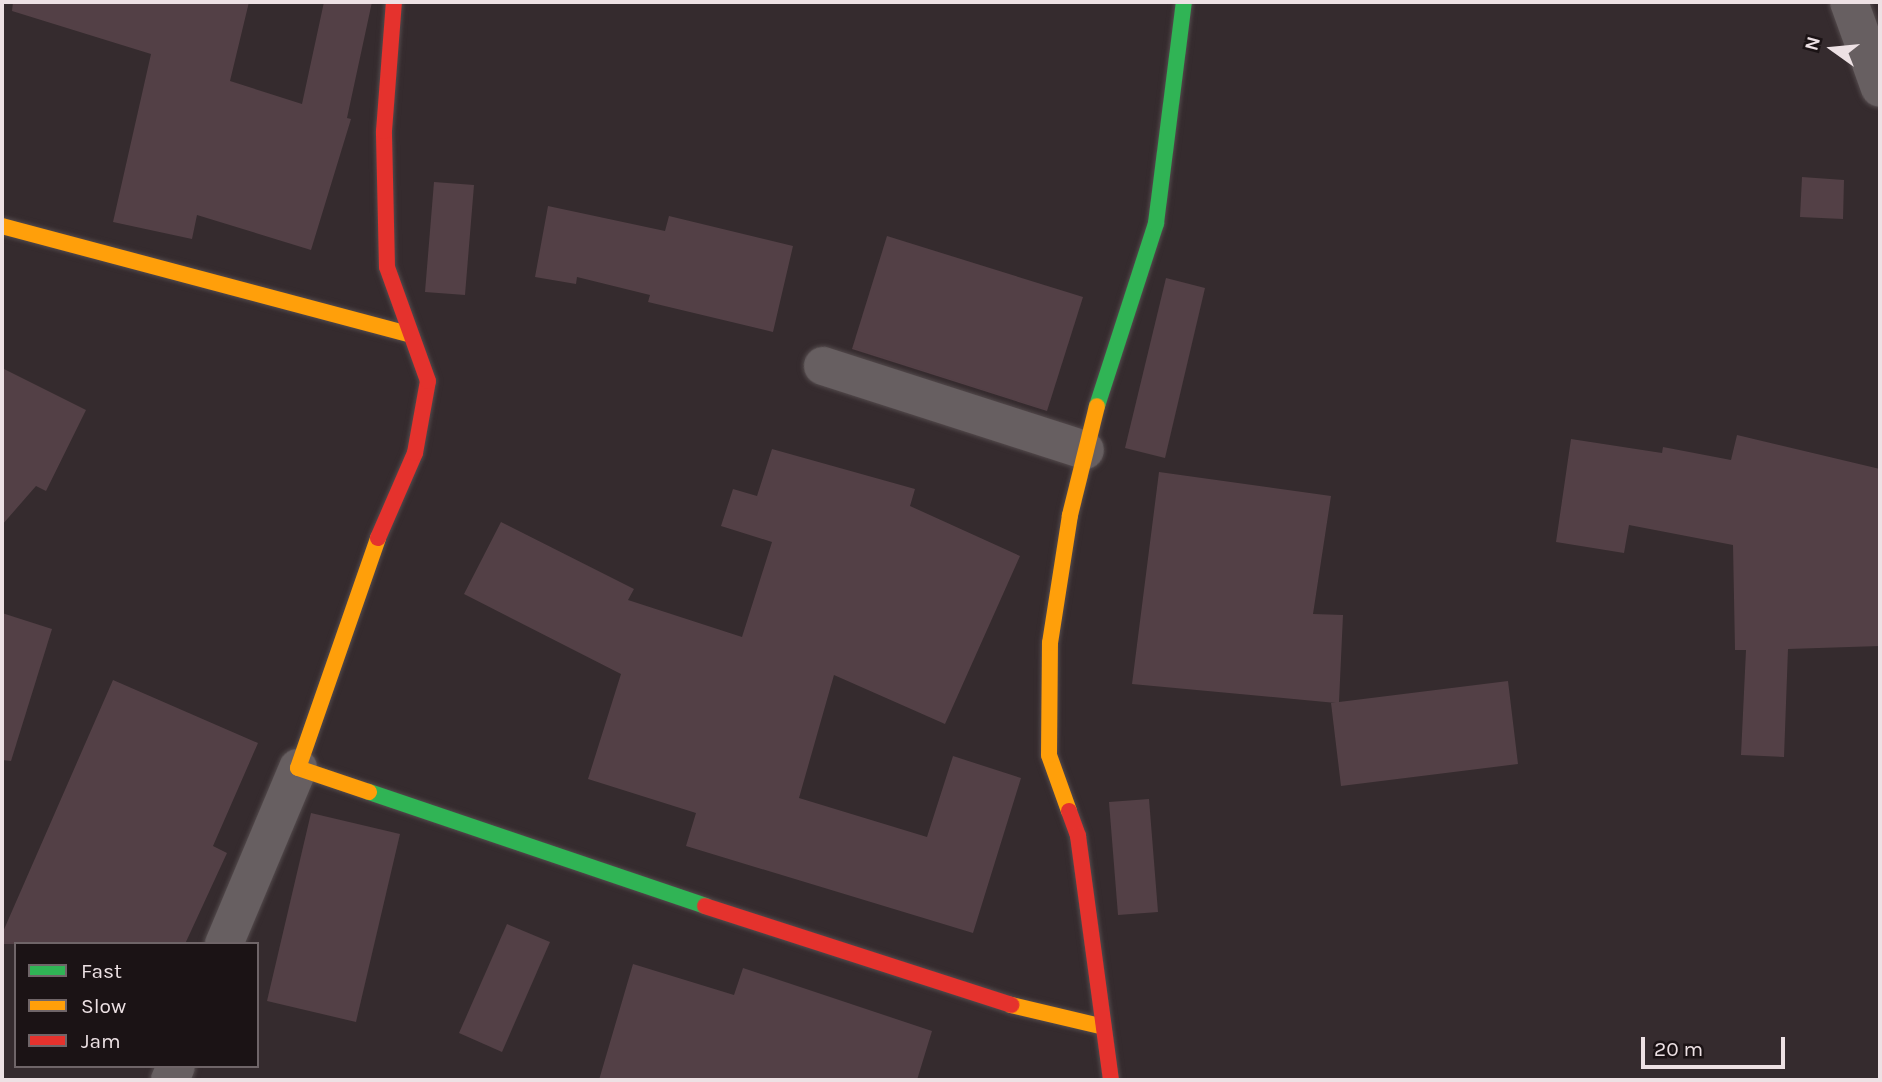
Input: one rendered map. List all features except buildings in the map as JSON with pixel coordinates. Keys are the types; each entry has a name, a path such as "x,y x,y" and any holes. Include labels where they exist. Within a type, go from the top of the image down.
{"street":[{"path":"225,942 298,768 372,552 415,453 428,381 408,334 387,267 384,131 394,2"},
{"path":"1111,1080 1100,1026 1078,836 1049,755 1050,643 1070,515 1085,450 1109,360 1156,223 1184,2"},
{"path":"1849,2 1880,88"},
{"path":"2,226 408,334"},
{"path":"823,366 1085,450"},
{"path":"298,768 974,997 1100,1026"}],"traffic: fast":[{"path":"1097,406 1156,223 1184,2"},
{"path":"369,792 705,906"}],"traffic: slow":[{"path":"2,226 408,334"},
{"path":"1069,811 1049,755 1050,643 1070,515 1097,406"},
{"path":"369,792 298,768 378,538"},
{"path":"1011,1005 1100,1026"}],"traffic: jam":[{"path":"378,538 415,453 428,381 387,267 384,131 394,2"},
{"path":"1069,811 1078,836 1111,1080"},
{"path":"705,906 1011,1005"}]}
